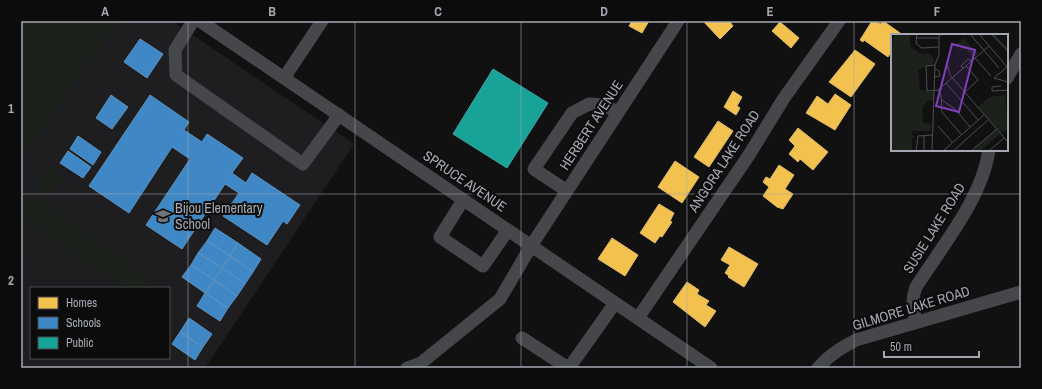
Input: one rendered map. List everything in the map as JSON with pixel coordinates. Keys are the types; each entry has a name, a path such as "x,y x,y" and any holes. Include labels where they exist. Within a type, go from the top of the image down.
{"street":[{"path":"193,21 175,50 176,75 303,164 340,116"},
{"name":"SPRUCE AVENUE","path":"200,21 638,318 702,366"},
{"path":"284,78 322,21"},
{"name":"HERBERT AVENUE","path":"407,368 421,363 500,299 531,246 678,21"},
{"name":"ANGORA LAKE ROAD","path":"638,318 749,155 784,98 839,21"},
{"path":"1008,76 1021,54"},
{"path":"567,191 534,169 572,112 589,104 603,104 618,112"},
{"name":"SUSIE LAKE ROAD","path":"916,322 912,306 912,296 916,287 973,200 983,178 989,151"},
{"path":"463,200 440,237 483,266 508,230"},
{"name":"GILMORE LAKE ROAD","path":"818,368 826,358 839,348 856,340 1021,292"},
{"path":"522,338 569,368 615,303"}],"shaded area":[{"name":"Bijou Elementary School","path":"21,21 172,21 354,144 205,368 21,368"},
{"path":"21,21 117,21 30,151 21,145"},
{"path":"49,166 63,177 48,196 35,185"},
{"path":"31,193 151,280 147,287 123,287 26,220 26,235 21,275 21,196 23,202"}],"building: Homes":[{"path":"632,21 649,21 642,33 629,26"},
{"path":"703,21 731,21 730,22 733,26 720,39"},
{"path":"872,21 881,24 883,21 902,34 891,34 891,52 888,57 864,40 863,42 860,40"},
{"path":"780,22 799,38 791,48 772,31"},
{"path":"855,50 875,64 851,97 829,82"},
{"path":"733,91 742,97 737,106 740,108 736,115 724,107"},
{"path":"835,94 851,105 835,130 806,113 817,96 828,104"},
{"path":"718,121 733,131 709,167 694,157"},
{"path":"798,128 828,152 813,170 800,159 798,162 789,154 795,146 789,140"},
{"path":"675,161 699,177 682,203 658,187"},
{"path":"779,165 794,175 785,189 793,194 783,209 777,207 763,196 769,187 763,182 766,177 770,179"},
{"path":"659,204 674,213 670,221 672,222 662,237 660,236 655,243 640,233"},
{"path":"612,238 638,255 625,276 598,259"},
{"path":"729,247 758,264 744,287 728,277 729,276 725,273 730,265 721,260"},
{"path":"687,282 699,290 697,294 709,301 706,305 716,311 705,327 673,302"}],"building: Schools":[{"path":"140,39 163,54 147,78 124,62"},
{"path":"111,95 128,107 112,129 96,118"},
{"path":"150,95 189,122 184,130 202,142 207,134 243,158 232,173 246,183 252,173 300,205 287,224 283,221 267,245 223,216 239,193 225,184 182,249 146,225 190,159 172,147 129,213 89,186"},
{"path":"78,136 101,152 93,165 70,149"},
{"path":"68,151 91,167 83,178 60,163"},
{"path":"215,228 238,243 230,256 207,241"},
{"path":"207,241 230,256 222,268 198,253"},
{"path":"238,243 261,259 253,272 230,256"},
{"path":"198,253 222,268 214,280 191,265"},
{"path":"230,256 253,272 245,284 222,268"},
{"path":"191,265 214,280 205,293 182,277"},
{"path":"222,268 245,284 237,296 214,280"},
{"path":"214,280 237,296 228,308 205,293"},
{"path":"205,293 228,308 220,321 197,306"},
{"path":"189,318 212,334 203,347 180,332"},
{"path":"180,332 203,347 195,360 172,344"}],"building: Public":[{"path":"493,69 548,103 507,168 453,134"}],"place":[{"name":"Bijou Elementary School","path":"163,216"}]}
